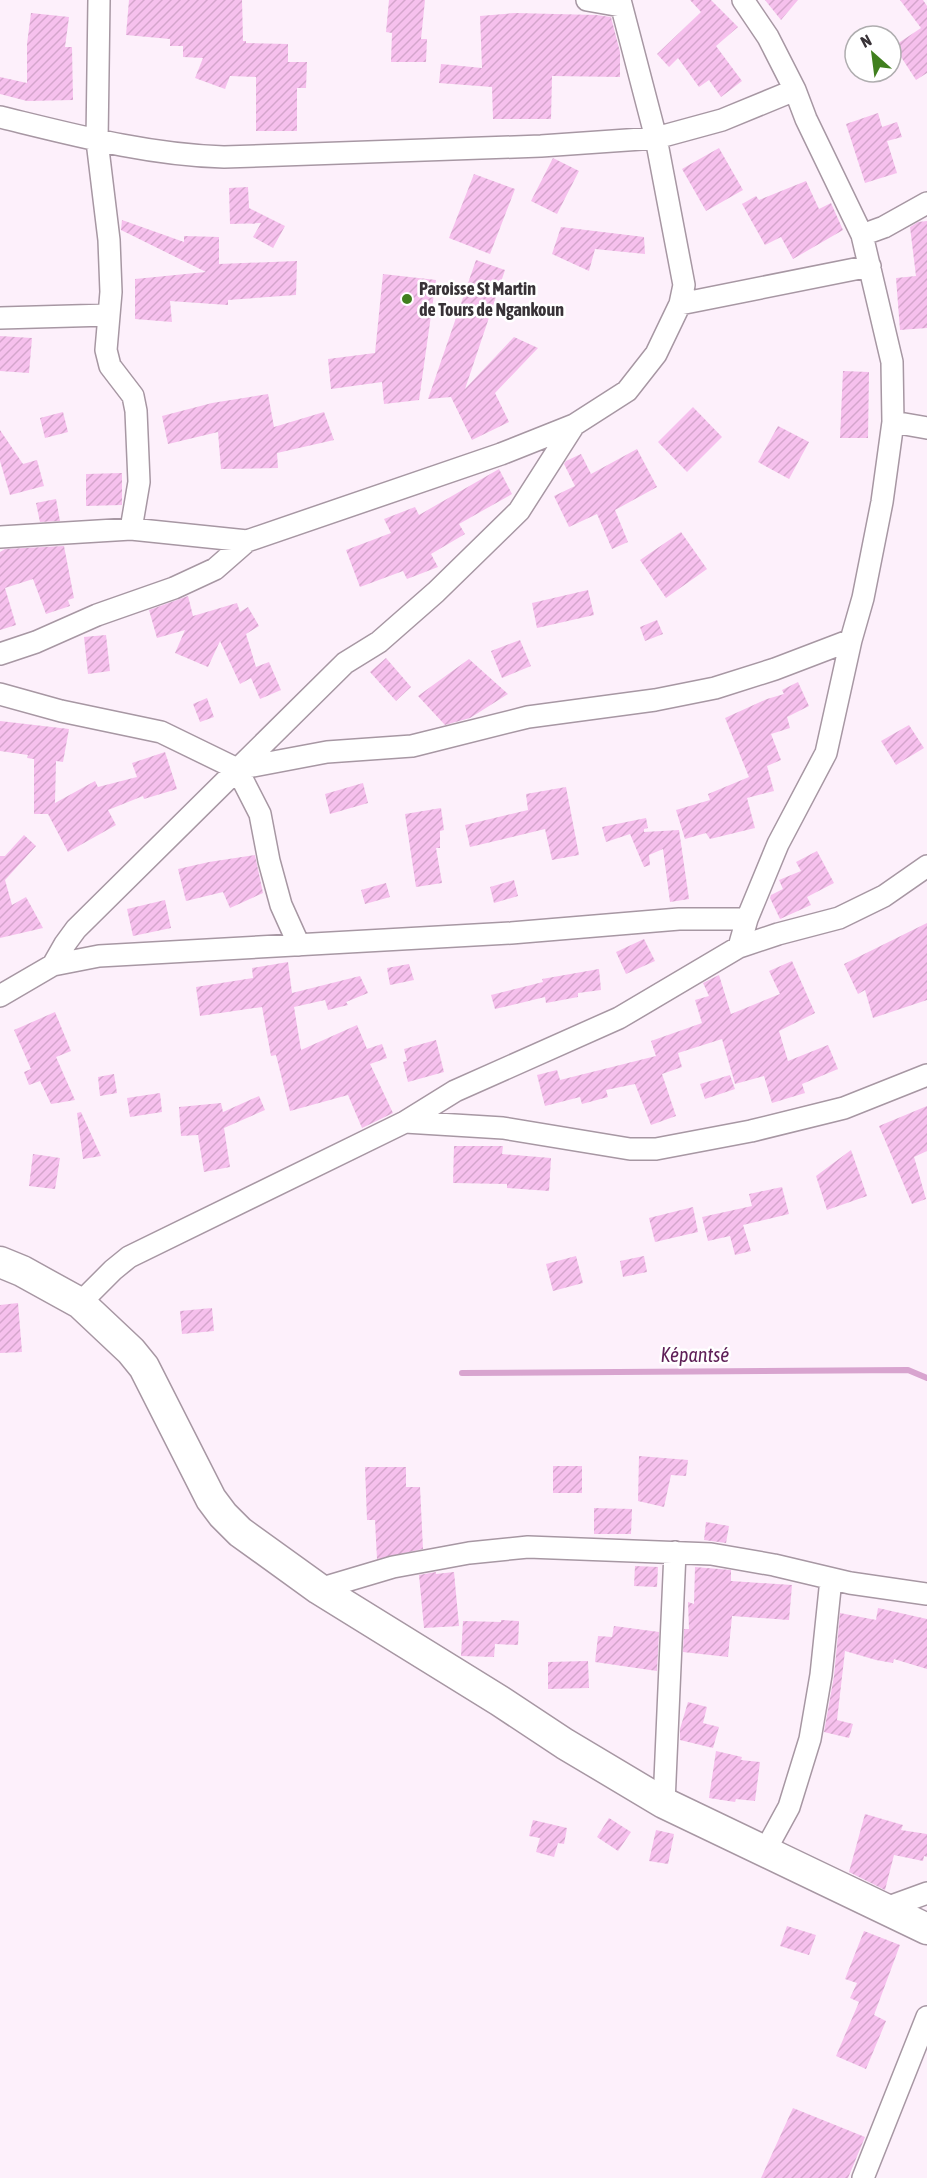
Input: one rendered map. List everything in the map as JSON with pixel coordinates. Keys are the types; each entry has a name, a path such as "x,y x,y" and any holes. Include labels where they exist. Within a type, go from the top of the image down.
{"main road":[{"path":"0,1262 22,1271 80,1303 131,1351 144,1367 211,1499 223,1515 240,1532 319,1589 565,1744 664,1803 927,1929"}],"street":[{"path":"99,0 97,141 109,240 111,292 106,350 110,366 133,396 136,411 139,482 131,529"},
{"path":"0,654 36,642 97,615 174,588 215,569 247,542 501,454 574,425 627,391 656,354 680,304 684,285 656,138 621,3 587,0"},
{"path":"739,947 747,920 778,844 826,753 851,640 863,598 882,502 893,423 892,362 862,235 806,119 795,90 768,37 743,0"},
{"path":"0,117 97,141 188,156 225,157 541,146 656,138 722,120 795,90"},
{"path":"862,235 884,227 927,203"},
{"path":"680,304 870,266"},
{"path":"0,318 108,315"},
{"path":"893,423 927,428"},
{"path":"53,965 76,929 345,663 379,642 436,592 519,511 574,425"},
{"path":"0,537 131,529 247,542"},
{"path":"0,694 61,711 161,732 237,769 327,752 412,746 528,717 656,700 715,688 775,669 851,640"},
{"path":"237,769 260,814 281,905 299,945"},
{"path":"80,1303 129,1257 256,1197 405,1122 455,1091 619,1018 739,947 777,934 839,918 884,896 927,866"},
{"path":"0,996 53,965 99,956 511,933 679,919 747,920"},
{"path":"0,979 23,982"},
{"path":"405,1122 503,1128 630,1149 656,1149 751,1131 844,1108 927,1075"},
{"path":"319,1589 393,1568 469,1554 528,1547 711,1554 774,1565 831,1579 927,1594"},
{"path":"664,1803 675,1552"},
{"path":"765,1851 789,1807 810,1739 831,1579"},
{"path":"883,1909 927,1893"},
{"path":"863,2178 927,2017"}],"building":[{"path":"129,0 242,0 243,41 288,44 288,62 307,62 306,88 297,88 297,131 256,131 256,77 230,76 225,89 195,78 203,58 183,57 183,46 170,46 170,39 126,35"},
{"path":"389,0 425,0 421,39 427,39 426,62 391,62 392,33 386,32"},
{"path":"690,0 711,0 738,27 716,46 742,81 721,97 709,80 699,87 678,58 669,67 657,54 701,12"},
{"path":"765,0 798,0 781,20"},
{"path":"900,0 923,0 927,6 927,73 916,80 903,60 903,40 921,28"},
{"path":"31,13 69,17 65,47 72,47 73,100 27,101 0,94 0,77 27,83 27,44"},
{"path":"515,13 611,17 620,52 620,77 552,76 551,119 493,119 492,87 439,83 441,64 482,68 480,16"},
{"path":"878,113 882,127 897,122 902,137 887,141 897,173 865,183 846,124"},
{"path":"719,148 743,190 706,211 682,169"},
{"path":"553,158 579,171 557,214 531,201"},
{"path":"474,174 515,189 490,254 449,238"},
{"path":"806,181 819,209 831,203 843,230 793,259 781,237 765,245 742,204 756,196 759,200"},
{"path":"248,187 249,208 285,226 273,248 253,237 261,223 230,224 229,188"},
{"path":"122,220 184,242 184,236 219,237 219,264 297,261 296,295 228,300 228,305 170,301 172,322 135,319 135,279 206,272 121,230"},
{"path":"927,221 927,328 900,330 896,278 916,276 910,227 918,222"},
{"path":"561,227 644,237 645,254 595,249 589,271 552,254"},
{"path":"476,260 505,270 465,389 514,337 538,348 495,393 509,422 472,440 451,397 428,399"},
{"path":"383,274 436,280 419,400 384,404 382,382 331,389 328,359 375,353"},
{"path":"0,336 32,338 29,373 0,371"},
{"path":"843,371 869,372 868,438 840,438"},
{"path":"268,394 274,427 324,412 334,440 277,453 278,468 221,469 218,432 168,444 162,416 212,403"},
{"path":"693,407 722,437 687,472 658,442"},
{"path":"63,412 68,432 45,438 40,418"},
{"path":"778,426 809,442 789,479 758,462"},
{"path":"0,430 23,464 37,460 44,486 10,495 0,461"},
{"path":"637,449 657,487 615,510 628,542 612,549 597,514 569,527 554,496 575,486 564,464 566,461 581,454 591,474"},
{"path":"499,469 512,494 459,524 465,534 431,554 438,567 407,579 403,571 360,587 346,550 391,533 384,519 415,507 419,515"},
{"path":"122,473 122,505 86,506 86,474"},
{"path":"56,499 60,521 40,522 36,503"},
{"path":"681,532 707,569 666,598 640,560"},
{"path":"64,546 74,598 68,600 70,606 46,614 33,579 5,588 16,625 0,630 0,552 5,549"},
{"path":"588,590 594,615 537,628 532,603"},
{"path":"188,596 193,616 237,603 240,612 248,607 259,626 246,634 256,667 269,662 281,690 260,699 251,678 240,684 220,641 208,667 175,653 185,630 157,638 149,610"},
{"path":"657,620 663,634 645,641 640,627"},
{"path":"106,635 110,671 88,674 84,637"},
{"path":"520,640 531,666 502,678 491,651"},
{"path":"386,658 411,687 396,701 370,672"},
{"path":"469,659 508,694 470,718 445,725 418,696"},
{"path":"798,682 809,706 787,717 790,728 771,734 781,760 767,766 774,791 747,798 755,828 710,839 706,833 685,839 676,810 710,800 708,794 749,777 725,718 784,694 782,690"},
{"path":"207,698 214,717 200,722 193,704"},
{"path":"0,721 69,729 63,762 56,761 55,803 95,781 98,787 137,777 132,763 165,752 177,789 144,799 143,796 108,810 116,825 68,852 48,814 34,814 34,759 27,758 28,755 0,751"},
{"path":"909,725 924,748 896,765 881,741"},
{"path":"363,783 368,803 330,814 325,794"},
{"path":"566,787 579,855 552,860 545,829 470,847 465,825 528,810 526,794"},
{"path":"441,808 444,830 440,831 440,848 436,848 442,883 416,887 405,814"},
{"path":"646,818 648,828 644,829 644,832 679,830 689,899 670,902 663,849 649,855 650,865 644,867 630,834 606,842 602,827"},
{"path":"24,835 36,846 5,880 12,905 26,897 43,928 0,938 0,856 5,856"},
{"path":"817,851 834,883 807,897 811,905 780,919 770,898 771,895 783,889 779,880 801,871 796,862"},
{"path":"255,855 263,893 230,908 223,892 186,901 178,869"},
{"path":"514,880 518,896 494,903 490,887"},
{"path":"386,883 390,897 365,904 361,890"},
{"path":"165,900 171,928 133,936 127,909"},
{"path":"927,923 927,1000 873,1018 865,990 858,994 844,964"},
{"path":"644,939 655,961 626,974 616,952"},
{"path":"792,961 815,1013 779,1031 788,1061 828,1045 838,1069 802,1084 805,1093 772,1103 764,1076 735,1084 722,1039 678,1053 682,1067 662,1074 676,1116 651,1125 635,1084 606,1090 608,1097 582,1104 580,1097 545,1106 537,1075 557,1070 560,1080 656,1056 651,1041 702,1023 695,1000 709,996 703,983 719,975 731,1014 780,994 769,971"},
{"path":"288,962 292,993 360,976 368,993 346,1002 348,1005 328,1010 325,1000 294,1007 301,1050 357,1025 367,1049 382,1044 387,1058 370,1064 393,1113 362,1128 348,1095 290,1111 276,1055 271,1056 262,1007 200,1016 196,987 253,978 252,968"},
{"path":"409,964 414,980 390,985 387,968"},
{"path":"599,969 601,990 578,993 578,997 546,1003 545,997 495,1009 491,995 543,982 542,979"},
{"path":"55,1012 71,1051 56,1057 75,1100 51,1104 40,1081 29,1085 24,1072 31,1069 14,1030"},
{"path":"436,1040 444,1072 408,1082 403,1062 407,1061 404,1049"},
{"path":"114,1074 117,1093 100,1096 98,1077"},
{"path":"730,1075 735,1089 705,1099 700,1084"},
{"path":"160,1093 162,1112 130,1117 127,1098"},
{"path":"259,1096 265,1110 224,1128 230,1167 204,1172 198,1135 181,1136 179,1107 221,1103 223,1112"},
{"path":"927,1106 927,1151 914,1157 926,1199 912,1204 879,1126"},
{"path":"81,1112 101,1156 83,1159 77,1113"},
{"path":"454,1146 503,1146 502,1154 551,1158 549,1191 507,1188 507,1184 453,1183"},
{"path":"851,1150 867,1196 827,1210 816,1176"},
{"path":"33,1154 60,1158 55,1189 29,1186"},
{"path":"782,1187 789,1214 743,1225 751,1251 735,1255 730,1236 708,1241 702,1217 752,1206 749,1194"},
{"path":"693,1207 698,1232 655,1242 649,1218"},
{"path":"576,1256 583,1283 553,1291 546,1264"},
{"path":"644,1256 647,1272 623,1277 620,1261"},
{"path":"18,1303 22,1352 0,1353 0,1305"},
{"path":"212,1308 214,1331 182,1334 180,1311"},
{"path":"639,1456 688,1460 686,1476 671,1475 664,1507 638,1501"},
{"path":"553,1466 582,1466 582,1493 553,1493"},
{"path":"365,1467 406,1467 406,1487 420,1487 423,1549 377,1559 375,1520 367,1520"},
{"path":"594,1508 632,1509 631,1534 594,1534"},
{"path":"706,1522 729,1526 726,1543 704,1540"},
{"path":"635,1566 658,1567 657,1587 634,1586"},
{"path":"695,1567 731,1570 731,1581 792,1585 789,1620 732,1616 728,1657 683,1652 684,1629 689,1629 688,1602 694,1604"},
{"path":"436,1572 436,1574 454,1572 459,1626 424,1628 419,1575"},
{"path":"878,1608 927,1619 927,1669 894,1659 893,1663 845,1651 837,1720 853,1724 849,1738 824,1732 834,1676 840,1613 876,1620"},
{"path":"501,1620 519,1621 518,1645 495,1644 494,1657 461,1656 463,1621 501,1622"},
{"path":"614,1626 659,1632 657,1671 595,1662 598,1636 612,1637"},
{"path":"588,1661 589,1688 548,1689 548,1662"},
{"path":"688,1702 707,1707 703,1723 719,1727 713,1748 680,1740 680,1729"},
{"path":"716,1751 742,1757 741,1760 760,1762 755,1801 736,1799 735,1802 709,1798"},
{"path":"865,1814 903,1825 901,1830 927,1834 927,1857 924,1856 923,1861 894,1855 885,1890 849,1872"},
{"path":"609,1818 631,1832 618,1851 597,1837"},
{"path":"533,1820 567,1828 564,1844 558,1843 554,1857 536,1852 540,1838 529,1836"},
{"path":"656,1830 674,1834 668,1864 649,1861"},
{"path":"787,1926 816,1935 809,1955 780,1946"},
{"path":"864,1931 900,1945 874,2015 886,2021 866,2069 836,2056 859,2002 850,1998 857,1983 845,1979"},
{"path":"793,2108 865,2137 848,2178 761,2178"}],"waterway":[{"name":"Képantsé","path":"462,1373 908,1370 927,1378"}],"place":[{"name":"Paroisse St Martin de Tours de Ngankoun","path":"407,299"}]}
